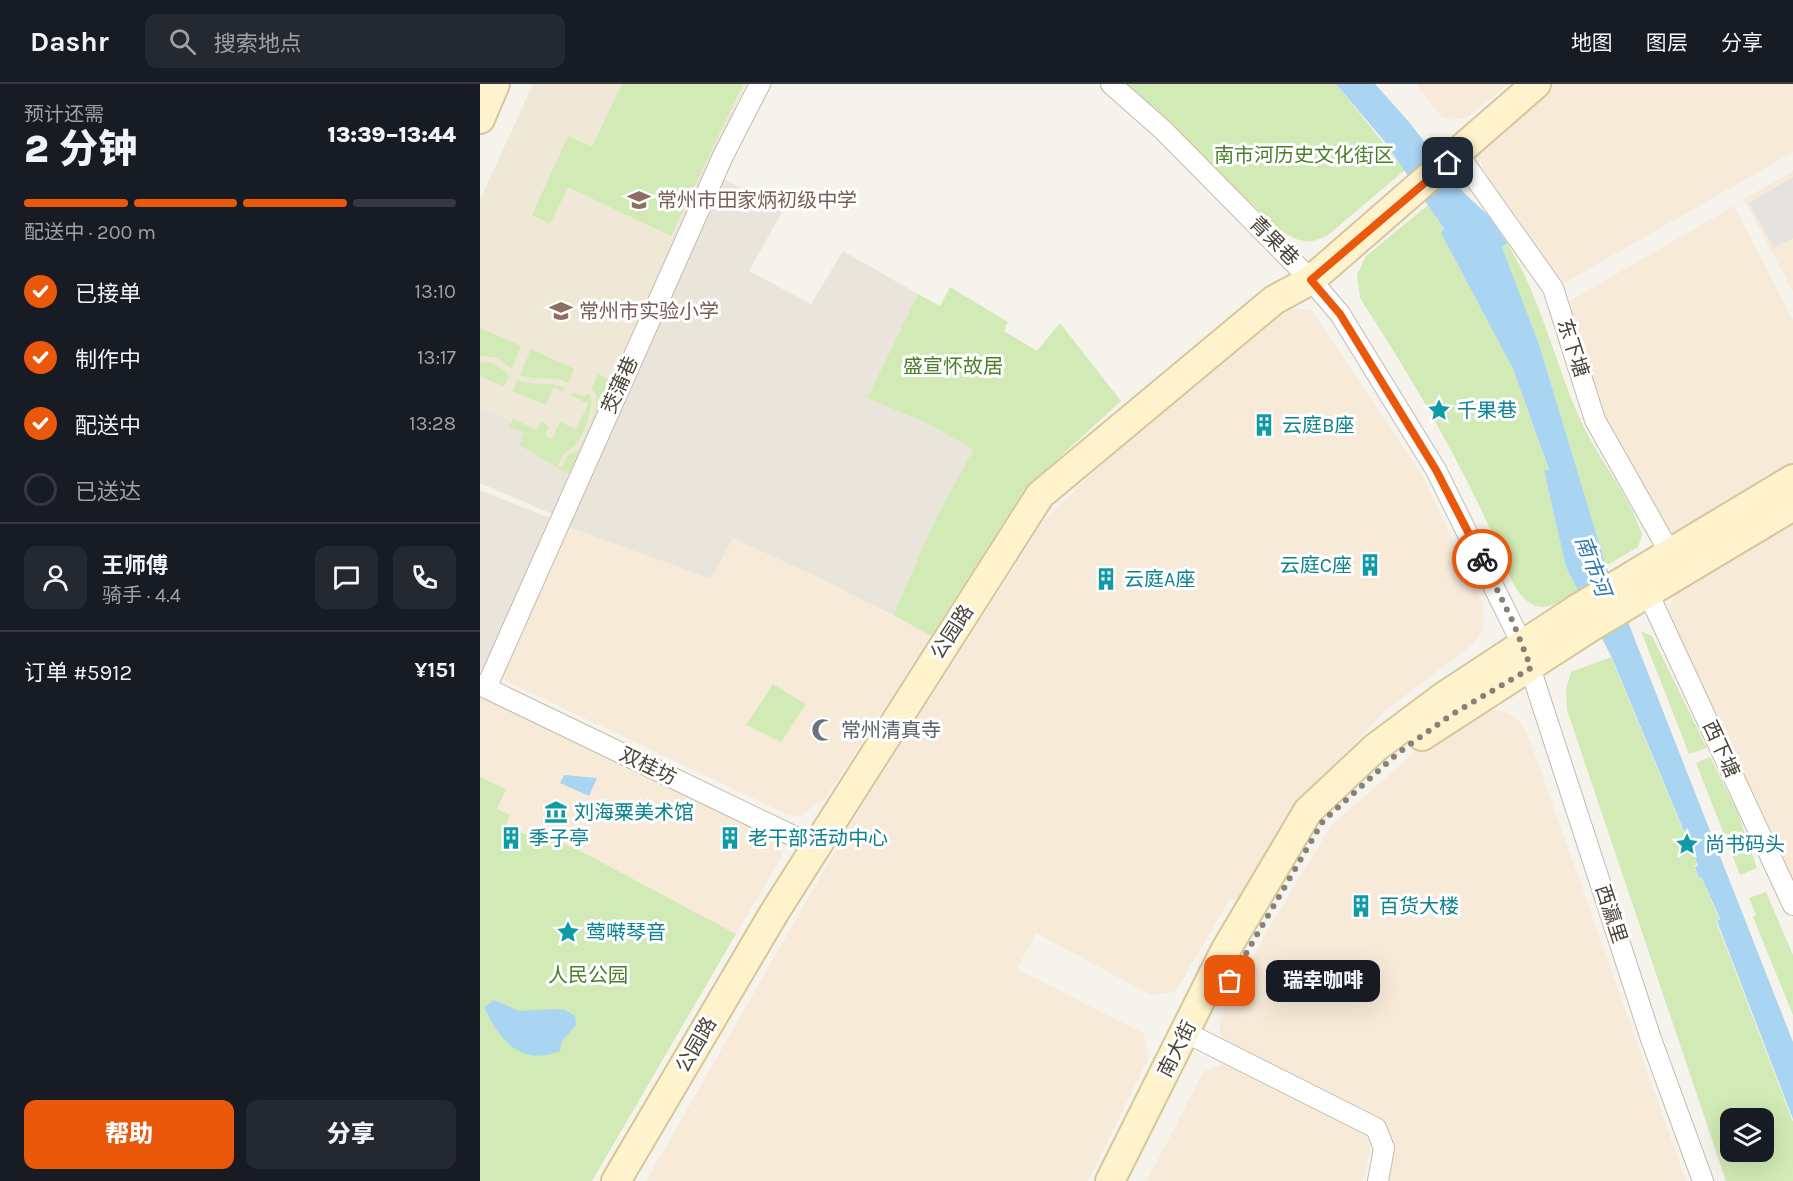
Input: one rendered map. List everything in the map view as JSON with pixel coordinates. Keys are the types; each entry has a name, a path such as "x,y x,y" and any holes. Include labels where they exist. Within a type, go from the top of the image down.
{"street":[{"path":"480,119 495,84"},
{"name":"茭蒲巷","path":"483,687 723,156 760,84"},
{"name":"青果巷","path":"1111,84 1163,130 1311,280 1340,314 1436,470 1527,657"},
{"path":"1453,158 1536,84"},
{"name":"公园路","path":"616,1181 774,913 1040,495 1274,300 1311,280 1453,158"},
{"name":"东下塘","path":"1453,158 1553,288 1595,420 1670,553"},
{"path":"1633,593 1670,553 1793,479"},
{"path":"1633,593 1793,506"},
{"name":"南大街","path":"1110,1181 1193,1036 1323,821 1398,753 1527,657 1583,618 1633,593"},
{"name":"西下塘","path":"1633,593 1792,897"},
{"name":"西瀛里","path":"1527,657 1651,1039 1703,1181"},
{"name":"双桂坊","path":"483,687 816,847"},
{"path":"1193,1036 1376,1128 1384,1148 1378,1181"},
{"name":"南大街","path":"1130,1181 1193,1036"}],"shaded area":[{"name":"常州市实验小学","path":"533,84 746,84 569,474 519,445 524,433 509,426 511,421 480,407 480,200"},
{"path":"1416,84 1508,84 1467,117 1454,120 1441,116"},
{"path":"1550,84 1793,84 1793,152 1564,283 1484,171 1479,155 1487,134"},
{"path":"1793,171 1793,292 1744,199"},
{"path":"1793,177 1793,238 1774,248 1749,203"},
{"path":"724,179 782,212 749,271 811,304 843,251 918,294 867,398 933,426 973,450 935,520 893,615 733,538 711,579 565,526"},
{"path":"1734,206 1793,320 1793,469 1689,530 1675,533 1665,525 1603,415 1568,302"},
{"path":"1279,305 1312,311 1422,475 1482,603 1484,618 1481,632 1473,644 1385,711 1296,805 1240,902 1230,898 1176,991 1151,995 1036,933 1017,969 1143,1033 1149,1057 1088,1181 646,1181 850,825 1043,522 1089,476"},
{"path":"480,407 511,421 524,433 519,445 569,474 552,514 480,483"},
{"path":"480,490 550,518 484,671 480,669"},
{"path":"1793,522 1793,882 1789,878 1669,623 1669,608 1674,595"},
{"path":"565,526 711,579 733,538 822,579 931,636 825,799 800,816 788,815 498,677","holes":["773,684 806,704 781,742 746,725"]},
{"path":"480,697 771,835 782,851 780,860 736,934 588,855 529,836 486,816 480,810"},
{"path":"1490,709 1509,713 1522,724 1529,738 1686,1181 1384,1181 1390,1169 1393,1140 1378,1116 1225,1041 1220,1032 1220,1019 1269,928 1331,826 1422,746"},
{"path":"1223,1064 1363,1131 1371,1147 1363,1181 1147,1181 1203,1072"}],"green space":[{"name":"常州市田家炳初级中学","path":"622,84 743,84 671,236 568,187 550,224 532,215 568,136 592,147"},
{"name":"南市河历史文化街区","path":"1122,84 1336,84 1405,170 1328,235 1314,241 1297,240 1279,229"},
{"path":"1428,205 1444,230 1441,233 1513,369 1549,471 1544,472 1566,567 1578,591 1547,607 1536,606 1528,602 1516,587 1450,448 1360,298 1357,275 1366,256"},
{"path":"1507,243 1529,285 1579,417 1629,504 1642,535 1638,547 1606,566 1539,344 1502,247"},
{"name":"盛宣怀故居","path":"950,287 1008,322 1004,331 1037,351 1060,323 1121,401 1024,490 931,636 893,615 935,520 973,450 933,426 867,398 918,294 940,306"},
{"path":"480,328 521,346 512,368 495,357 480,356"},
{"path":"531,349 574,369 568,383 556,379 520,375"},
{"path":"489,362 499,366 509,376 504,387 480,376 480,363"},
{"path":"598,374 611,380 569,474 519,445 524,433 509,426 513,419 537,430 541,422 549,426 545,435 552,439 560,422 576,429 588,404 571,395 572,393 584,396 589,394 592,401 586,424 578,441 562,457 558,466 562,468 568,455 579,450 596,411 596,393 591,390"},
{"path":"517,380 553,384 565,388 563,392 554,387 546,405 513,391"},
{"path":"1641,631 1652,636 1707,748 1689,754"},
{"path":"1611,657 1697,864 1694,866 1699,879 1702,878 1719,919 1716,921 1793,1122 1793,1181 1726,1181 1567,710 1566,689 1571,672"},
{"path":"773,684 806,704 781,742 746,725"},
{"path":"1710,757 1738,813 1757,868 1740,875 1696,763"},
{"name":"人民公园","path":"480,777 506,789 497,809 510,815 506,825 529,836 542,833 736,934 592,1181 480,1181"},
{"path":"1766,892 1793,955 1793,1015 1753,917 1756,915 1749,898"}],"water":[{"name":"南市河","path":"1336,84 1375,84 1409,122 1464,193 1488,215 1507,243 1502,247 1539,344 1606,566 1793,1042 1793,1119 1717,921 1720,919 1702,878 1699,878 1695,867 1698,865 1612,658 1566,567 1544,471 1549,470 1513,369 1441,233 1444,229 1385,142"},
{"path":"564,775 597,778 589,796 560,783"},
{"path":"494,1000 519,1011 565,1010 575,1016 576,1025 562,1041 560,1051 546,1055 522,1053 504,1039 490,1019 484,1007"}],"way so far":[{"path":"1230,981 1323,821 1398,753 1451,715 1531,668 1513,622 1482,559"}],"place":[{"name":"常州市田家炳初级中学","path":"639,200"},
{"name":"常州市实验小学","path":"561,311"},
{"name":"千果巷","path":"1439,410"},
{"name":"云庭B座","path":"1264,425"},
{"name":"云庭C座","path":"1370,565"},
{"name":"云庭A座","path":"1106,579"},
{"name":"常州清真寺","path":"823,730"},
{"name":"刘海粟美术馆","path":"556,812"},
{"name":"季子亭","path":"511,838"},
{"name":"老干部活动中心","path":"730,838"},
{"name":"尚书码头","path":"1687,844"},
{"name":"百货大楼","path":"1361,906"},
{"name":"莺啭琴音","path":"568,932"},
{"name":"瑞幸咖啡","path":"1230,981"}],"route":[{"path":"1448,163 1311,280 1340,314 1436,470 1482,559"}]}
